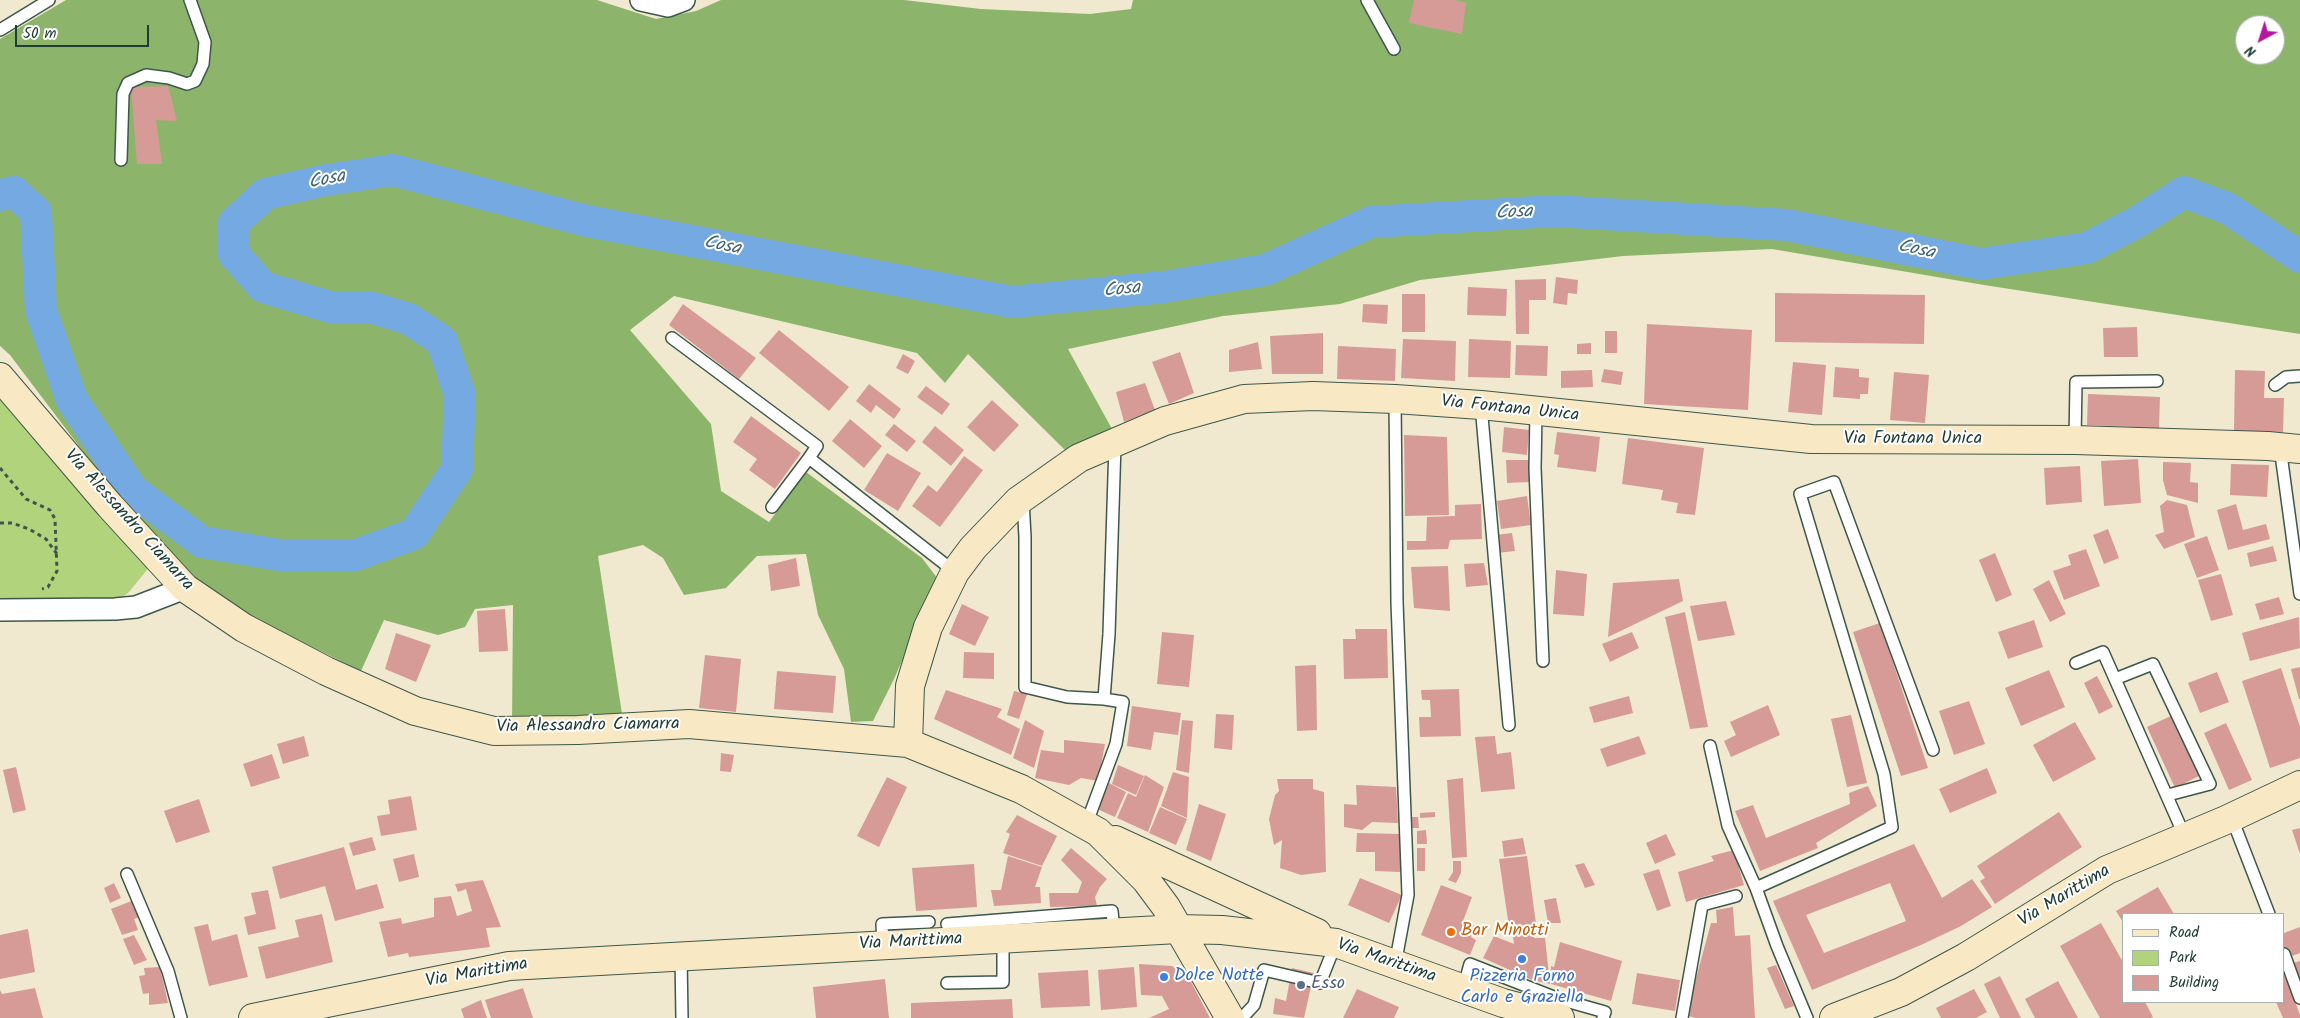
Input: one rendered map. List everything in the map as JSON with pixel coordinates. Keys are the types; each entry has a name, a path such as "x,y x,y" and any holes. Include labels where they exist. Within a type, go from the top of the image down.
{"main road":[{"name":"Via Alessandro Ciamarra","path":"0,377 110,506 185,588 244,628 326,671 415,711 494,731 689,724 908,743 1021,789 1092,829 1146,880 1166,907 1230,1018"},
{"name":"Via Fontana Unica","path":"908,743 910,686 928,627 955,572 973,548 1023,498 1079,458 1165,421 1244,399 1313,396 1480,405 1811,440 2075,440 2290,448"},
{"name":"Via Marittima","path":"1834,1018 1901,992 1966,957 2107,870 2185,837 2300,784"},
{"path":"1092,829 1336,943"},
{"name":"Via Marittima","path":"254,1018 509,966 883,945 993,933 1114,932 1178,929 1222,930 1336,943 1463,989 1518,995 1558,1011"}],"street":[{"path":"641,0 668,6 684,0"},
{"path":"0,610 115,609 136,607 185,588"}],"lane":[{"path":"0,30 49,0"},
{"path":"121,160 122,94 128,83 146,75 169,78 187,84 195,81 199,73 205,42 190,0"},
{"path":"1367,0 1394,49"},
{"path":"672,338 817,446 772,507"},
{"path":"2275,385 2286,377 2300,376"},
{"path":"2075,440 2076,382 2157,381"},
{"path":"1395,399 1397,602 1408,895 1395,965"},
{"path":"1480,405 1509,725"},
{"path":"1536,412 1535,468 1542,661"},
{"path":"1104,699 1109,634 1115,442"},
{"path":"2290,448 2300,594"},
{"path":"809,458 955,572"},
{"path":"1756,888 1892,827 1884,774 1800,494 1834,482 1933,750"},
{"path":"1023,498 1025,687 1067,697 1123,702 1116,744 1092,829"},
{"path":"2076,663 2103,652 2185,837"},
{"path":"2116,679 2153,664 2210,784 2168,795"},
{"path":"1710,746 1728,826 1756,888 1776,946 1807,1018"},
{"path":"2232,816 2269,913"},
{"path":"128,874 168,971 181,1018"},
{"path":"1682,1018 1702,905 1736,896"},
{"path":"883,945 882,924 929,922"},
{"path":"947,924 993,933 1003,982 947,983"},
{"path":"1242,1018 1254,1005 1264,970 1320,984 1336,943"},
{"path":"681,956 682,1018"},
{"path":"2285,957 2300,998"},
{"path":"1558,1011 1605,1012 1603,1018"}],"path":[{"path":"0,468 26,499 50,510 55,519 57,571 48,587 35,592"},
{"path":"0,523 12,523 30,529 46,539 57,554"}],"green space":[{"path":"66,0 597,0 656,19 696,11 721,0 904,0 981,9 1090,14 1131,9 1133,0 2300,0 2300,334 1984,285 1772,249 1623,256 1420,280 1340,304 1223,316 1068,349 1112,429 1068,453 968,354 945,383 917,353 674,296 630,330 711,424 721,491 769,522 806,472 922,558 938,579 894,679 873,721 851,722 844,669 818,615 806,554 757,556 726,588 684,595 663,558 643,545 598,556 622,714 512,722 513,605 475,609 465,627 438,635 384,620 361,671 205,594 128,511 10,355 0,346 0,39"},
{"path":"0,397 151,565 129,592 114,604 0,602"}],"building":[{"path":"1414,0 1455,0 1466,3 1462,34 1409,23"},
{"path":"168,86 177,121 156,120 162,164 137,164 131,87"},
{"path":"1556,277 1578,280 1577,294 1568,293 1567,305 1553,303"},
{"path":"1546,279 1546,300 1529,300 1529,334 1516,334 1515,280"},
{"path":"1468,287 1507,289 1506,316 1467,315"},
{"path":"1775,293 1925,295 1924,344 1775,342"},
{"path":"1402,294 1425,294 1425,332 1402,332"},
{"path":"683,304 756,358 739,379 669,325"},
{"path":"1363,304 1388,305 1387,324 1362,322"},
{"path":"1647,324 1752,330 1748,410 1644,404"},
{"path":"2137,327 2138,357 2104,357 2103,328"},
{"path":"779,330 849,387 829,411 759,353"},
{"path":"1605,331 1617,331 1617,353 1605,353"},
{"path":"1323,333 1323,374 1272,374 1270,336"},
{"path":"1403,339 1456,341 1455,381 1401,378"},
{"path":"1469,339 1511,341 1510,378 1468,377"},
{"path":"1258,342 1262,369 1229,372 1229,350"},
{"path":"1591,343 1591,354 1577,354 1577,344"},
{"path":"1516,345 1548,346 1547,376 1515,375"},
{"path":"1338,346 1396,349 1395,381 1337,379"},
{"path":"1180,352 1194,393 1169,404 1152,362"},
{"path":"903,354 915,361 908,374 896,368"},
{"path":"1793,362 1826,365 1822,415 1788,412"},
{"path":"1835,367 1859,369 1859,377 1869,378 1868,394 1860,394 1860,399 1833,397"},
{"path":"1604,369 1623,372 1621,385 1601,382"},
{"path":"1592,370 1593,387 1561,388 1561,371"},
{"path":"2235,370 2265,371 2264,398 2284,398 2283,432 2234,431"},
{"path":"1894,372 1929,375 1925,423 1890,420"},
{"path":"1145,383 1155,410 1124,422 1116,392"},
{"path":"869,384 901,409 894,419 876,405 871,413 856,401"},
{"path":"926,386 950,404 942,415 917,397"},
{"path":"2088,394 2160,397 2159,428 2087,425"},
{"path":"992,400 1019,425 994,452 967,427"},
{"path":"751,416 801,453 775,489 749,470 757,459 733,442"},
{"path":"850,419 882,446 864,468 832,441"},
{"path":"894,424 916,441 907,452 885,435"},
{"path":"935,426 964,450 951,466 922,442"},
{"path":"1504,427 1529,430 1527,455 1502,452"},
{"path":"1557,432 1600,437 1596,472 1557,467 1559,455 1554,454"},
{"path":"1404,435 1447,437 1449,515 1405,516"},
{"path":"1628,438 1704,448 1695,515 1676,513 1678,503 1661,500 1663,490 1622,484"},
{"path":"887,453 921,473 898,511 864,490"},
{"path":"964,456 983,470 940,527 912,506 928,485 937,492"},
{"path":"2138,459 2141,503 2104,506 2101,461"},
{"path":"1506,460 1529,460 1530,482 1507,483"},
{"path":"2163,462 2191,463 2190,482 2198,483 2198,503 2167,495 2163,480"},
{"path":"2231,464 2269,465 2267,497 2230,495"},
{"path":"2080,466 2082,502 2046,505 2044,468"},
{"path":"1527,496 1531,525 1501,529 1497,501"},
{"path":"2167,500 2187,505 2195,537 2164,549 2155,535 2164,532 2160,506"},
{"path":"1481,504 1482,539 1450,540 1448,549 1407,550 1407,541 1426,541 1427,517 1455,516 1455,505"},
{"path":"2236,504 2243,530 2266,524 2270,539 2228,550 2217,510"},
{"path":"2108,529 2119,558 2104,564 2093,535"},
{"path":"1512,533 1515,551 1497,553 1495,535"},
{"path":"2207,536 2219,570 2197,578 2184,544"},
{"path":"2273,546 2277,561 2250,567 2247,553"},
{"path":"2086,549 2100,586 2064,600 2053,571 2071,565 2068,555"},
{"path":"1995,553 2012,595 1996,602 1979,560"},
{"path":"796,558 800,586 771,591 768,565"},
{"path":"1484,563 1488,585 1466,587 1464,564"},
{"path":"1448,566 1450,611 1414,608 1411,567"},
{"path":"1556,570 1587,574 1584,616 1553,614"},
{"path":"2221,574 2233,615 2211,621 2198,580"},
{"path":"1679,579 1683,601 1608,637 1613,583"},
{"path":"2049,580 2066,614 2050,622 2033,589"},
{"path":"2279,597 2284,614 2260,620 2255,604"},
{"path":"1726,601 1735,635 1698,641 1690,606"},
{"path":"962,604 989,617 975,646 949,634"},
{"path":"505,609 508,651 479,652 477,611"},
{"path":"1685,612 1708,727 1690,729 1665,617"},
{"path":"2299,617 2300,648 2250,661 2242,633"},
{"path":"2034,620 2043,647 2008,659 1998,632"},
{"path":"1880,623 1928,768 1901,776 1853,632"},
{"path":"1355,629 1387,629 1388,678 1344,679 1343,639 1356,639"},
{"path":"1162,632 1194,635 1189,687 1157,684"},
{"path":"1632,632 1639,648 1610,662 1602,644"},
{"path":"396,633 431,645 416,682 385,669"},
{"path":"964,652 994,653 994,679 963,678"},
{"path":"705,655 741,659 736,712 699,708"},
{"path":"1316,665 1317,730 1297,731 1295,666"},
{"path":"2300,667 2300,699 2299,699 2291,669"},
{"path":"2281,668 2300,727 2300,758 2270,768 2242,681"},
{"path":"2049,670 2065,707 2021,726 2005,688"},
{"path":"777,671 836,676 833,713 774,709"},
{"path":"2217,672 2229,702 2200,713 2188,683"},
{"path":"2097,676 2113,707 2099,714 2084,683"},
{"path":"1459,689 1461,736 1420,737 1419,717 1431,717 1430,700 1422,700 1421,690"},
{"path":"946,690 1002,709 997,717 1020,729 1011,755 934,719"},
{"path":"1014,691 1027,694 1019,719 1007,715"},
{"path":"1629,696 1633,713 1594,723 1589,707"},
{"path":"1969,701 1985,744 1954,755 1939,711"},
{"path":"1768,705 1780,735 1731,757 1724,741 1736,735 1730,722"},
{"path":"1132,706 1181,713 1178,735 1154,732 1151,750 1127,746"},
{"path":"1216,714 1234,715 1232,750 1214,748"},
{"path":"1851,715 1867,783 1847,787 1831,719"},
{"path":"2173,715 2201,775 2175,788 2147,727"},
{"path":"1025,720 1044,731 1034,768 1013,758"},
{"path":"1182,720 1193,721 1189,773 1176,770"},
{"path":"2075,722 2096,759 2053,782 2033,745"},
{"path":"2226,723 2252,780 2229,790 2204,733"},
{"path":"304,736 309,756 283,764 277,744"},
{"path":"1495,736 1497,754 1511,752 1515,789 1481,792 1475,737"},
{"path":"1639,736 1646,754 1607,767 1600,749"},
{"path":"1064,740 1105,744 1098,781 1081,778 1069,785 1035,778 1041,750 1064,753"},
{"path":"721,753 734,755 731,772 720,771"},
{"path":"272,754 280,778 251,787 243,764"},
{"path":"1118,765 1144,776 1136,795 1112,784"},
{"path":"16,767 26,810 13,813 3,770"},
{"path":"1987,768 1997,793 1950,813 1939,789"},
{"path":"1173,772 1189,777 1187,818 1161,806"},
{"path":"1145,775 1164,787 1148,832 1117,818 1128,793 1136,797"},
{"path":"887,777 907,787 879,847 857,836"},
{"path":"1463,778 1467,857 1452,858 1447,780"},
{"path":"1277,779 1313,779 1313,789 1324,792 1326,872 1301,875 1280,868 1282,840 1274,845 1269,819 1275,795 1279,791"},
{"path":"1109,783 1126,792 1115,817 1097,809"},
{"path":"1356,785 1396,787 1398,823 1372,822 1362,830 1344,827 1344,804 1357,805"},
{"path":"1868,786 1877,806 1816,843 1818,848 1760,871 1735,811 1753,805 1766,838 1850,804 1849,793"},
{"path":"411,796 417,830 381,836 377,816 390,814 388,800"},
{"path":"199,799 210,832 176,843 164,811"},
{"path":"1199,804 1226,814 1211,861 1186,850"},
{"path":"1160,807 1187,819 1176,845 1149,833"},
{"path":"1435,812 1435,817 1420,818 1420,813"},
{"path":"2059,812 2082,847 1995,904 1980,881 1985,878 1977,866"},
{"path":"1017,815 1057,836 1042,866 1003,853 1010,834 1006,832"},
{"path":"1411,817 1418,817 1419,828 1411,828"},
{"path":"2300,828 2300,854 2292,830"},
{"path":"1426,830 1427,844 1417,844 1417,831"},
{"path":"1357,833 1401,834 1400,872 1375,871 1375,852 1356,852"},
{"path":"1666,834 1676,855 1655,864 1646,843"},
{"path":"372,837 376,850 353,856 349,843"},
{"path":"1523,838 1526,854 1504,857 1502,841"},
{"path":"1914,844 1942,898 1972,879 1992,907 1961,926 1921,945 1812,990 1773,901","holes":["1890,883 1906,921 1824,953 1806,915"]},
{"path":"344,847 356,890 377,884 384,908 335,921 325,886 280,899 272,867"},
{"path":"1071,848 1107,879 1095,897 1097,906 1050,907 1049,893 1078,893 1082,882 1061,860"},
{"path":"1417,848 1425,848 1425,871 1417,871"},
{"path":"1734,850 1744,885 1686,902 1678,872 1714,861 1711,856"},
{"path":"414,854 419,877 399,882 393,859"},
{"path":"1008,856 1042,867 1035,887 1040,887 1041,903 994,906 991,890 1001,890"},
{"path":"1527,856 1536,924 1509,927 1499,859"},
{"path":"1453,861 1461,861 1461,873 1456,883 1448,880 1453,872"},
{"path":"1584,863 1595,885 1585,888 1575,865"},
{"path":"974,864 977,907 916,911 912,868"},
{"path":"1659,869 1671,906 1657,911 1643,874"},
{"path":"1360,878 1402,895 1389,923 1348,905"},
{"path":"483,880 501,927 486,928 490,947 409,957 408,953 388,957 379,922 401,918 402,924 434,917 434,898 451,896 457,916 472,911 466,889 458,892 455,884"},
{"path":"114,883 121,898 110,903 104,888"},
{"path":"1441,885 1472,897 1463,921 1475,926 1471,937 1476,940 1470,955 1421,935"},
{"path":"2158,887 2173,913 2122,913 2122,921 2116,911"},
{"path":"268,890 276,929 248,935 244,917 256,914 251,893"},
{"path":"1556,898 1561,923 1548,923 1544,900"},
{"path":"134,900 140,917 134,919 138,930 122,935 111,909"},
{"path":"1733,907 1735,936 1750,935 1755,1018 1695,1018 1686,1015 1711,923 1717,923 1716,910"},
{"path":"322,914 333,962 266,979 258,947 299,937 295,920"},
{"path":"2101,923 2122,960 2122,1003 2146,1003 2153,1017 2100,1018 2060,946"},
{"path":"208,924 212,941 237,934 248,977 209,986 194,927"},
{"path":"1531,927 1534,938 1545,938 1550,984 1532,980 1483,958 1494,936 1514,944 1512,928"},
{"path":"2300,927 2300,953 2292,956 2289,950 2285,952 2285,933"},
{"path":"28,929 35,972 0,979 0,935"},
{"path":"134,935 147,960 134,965 123,939"},
{"path":"1560,942 1622,961 1611,1001 1551,984 1551,966 1554,967"},
{"path":"2300,961 2300,993 2290,964"},
{"path":"1139,964 1172,966 1189,978 1210,1018 1149,1018 1169,1009 1162,996 1141,995"},
{"path":"1776,965 1794,1006 1785,1009 1767,968"},
{"path":"160,967 168,1003 149,1005 149,993 143,994 139,976 145,975 144,968"},
{"path":"1134,967 1137,1007 1101,1010 1098,970"},
{"path":"1292,968 1314,973 1304,1018 1273,1014 1275,998 1286,1001"},
{"path":"1088,970 1090,1006 1041,1008 1038,973"},
{"path":"1637,973 1680,980 1675,1011 1632,1004"},
{"path":"2285,974 2300,1018 2283,1018 2276,1003 2285,1003"},
{"path":"2000,976 2021,1018 2000,1018 1984,984"},
{"path":"885,979 889,1018 816,1018 813,987"},
{"path":"2058,981 2078,1018 2035,1018 2025,999"},
{"path":"35,988 43,1018 0,1018 0,990 2,994"},
{"path":"523,988 533,1018 491,1018 485,1000"},
{"path":"1357,989 1399,1007 1394,1018 1343,1018"},
{"path":"1974,989 1987,1012 1976,1018 1941,1018 1936,1008"},
{"path":"1012,999 1013,1018 911,1018 911,1003"},
{"path":"481,1000 487,1018 464,1018 461,1009"}],"waterway":[{"name":"Cosa","path":"0,195 14,192 36,212 41,310 72,400 132,490 202,542 285,556 353,556 414,534 457,469 460,395 442,341 409,319 373,308 330,307 263,287 234,254 234,223 265,194 326,180 393,170 587,221 1012,302 1164,287 1265,270 1371,222 1555,211 1787,225 1981,264 2087,248 2137,222 2184,192 2227,208 2300,257"}],"place":[{"name":"Bar Minotti","path":"1451,932"},
{"name":"Pizzeria Forno Carlo e Graziella","path":"1522,959"},
{"name":"Dolce Notte","path":"1164,977"},
{"name":"Esso","path":"1301,985"}]}
